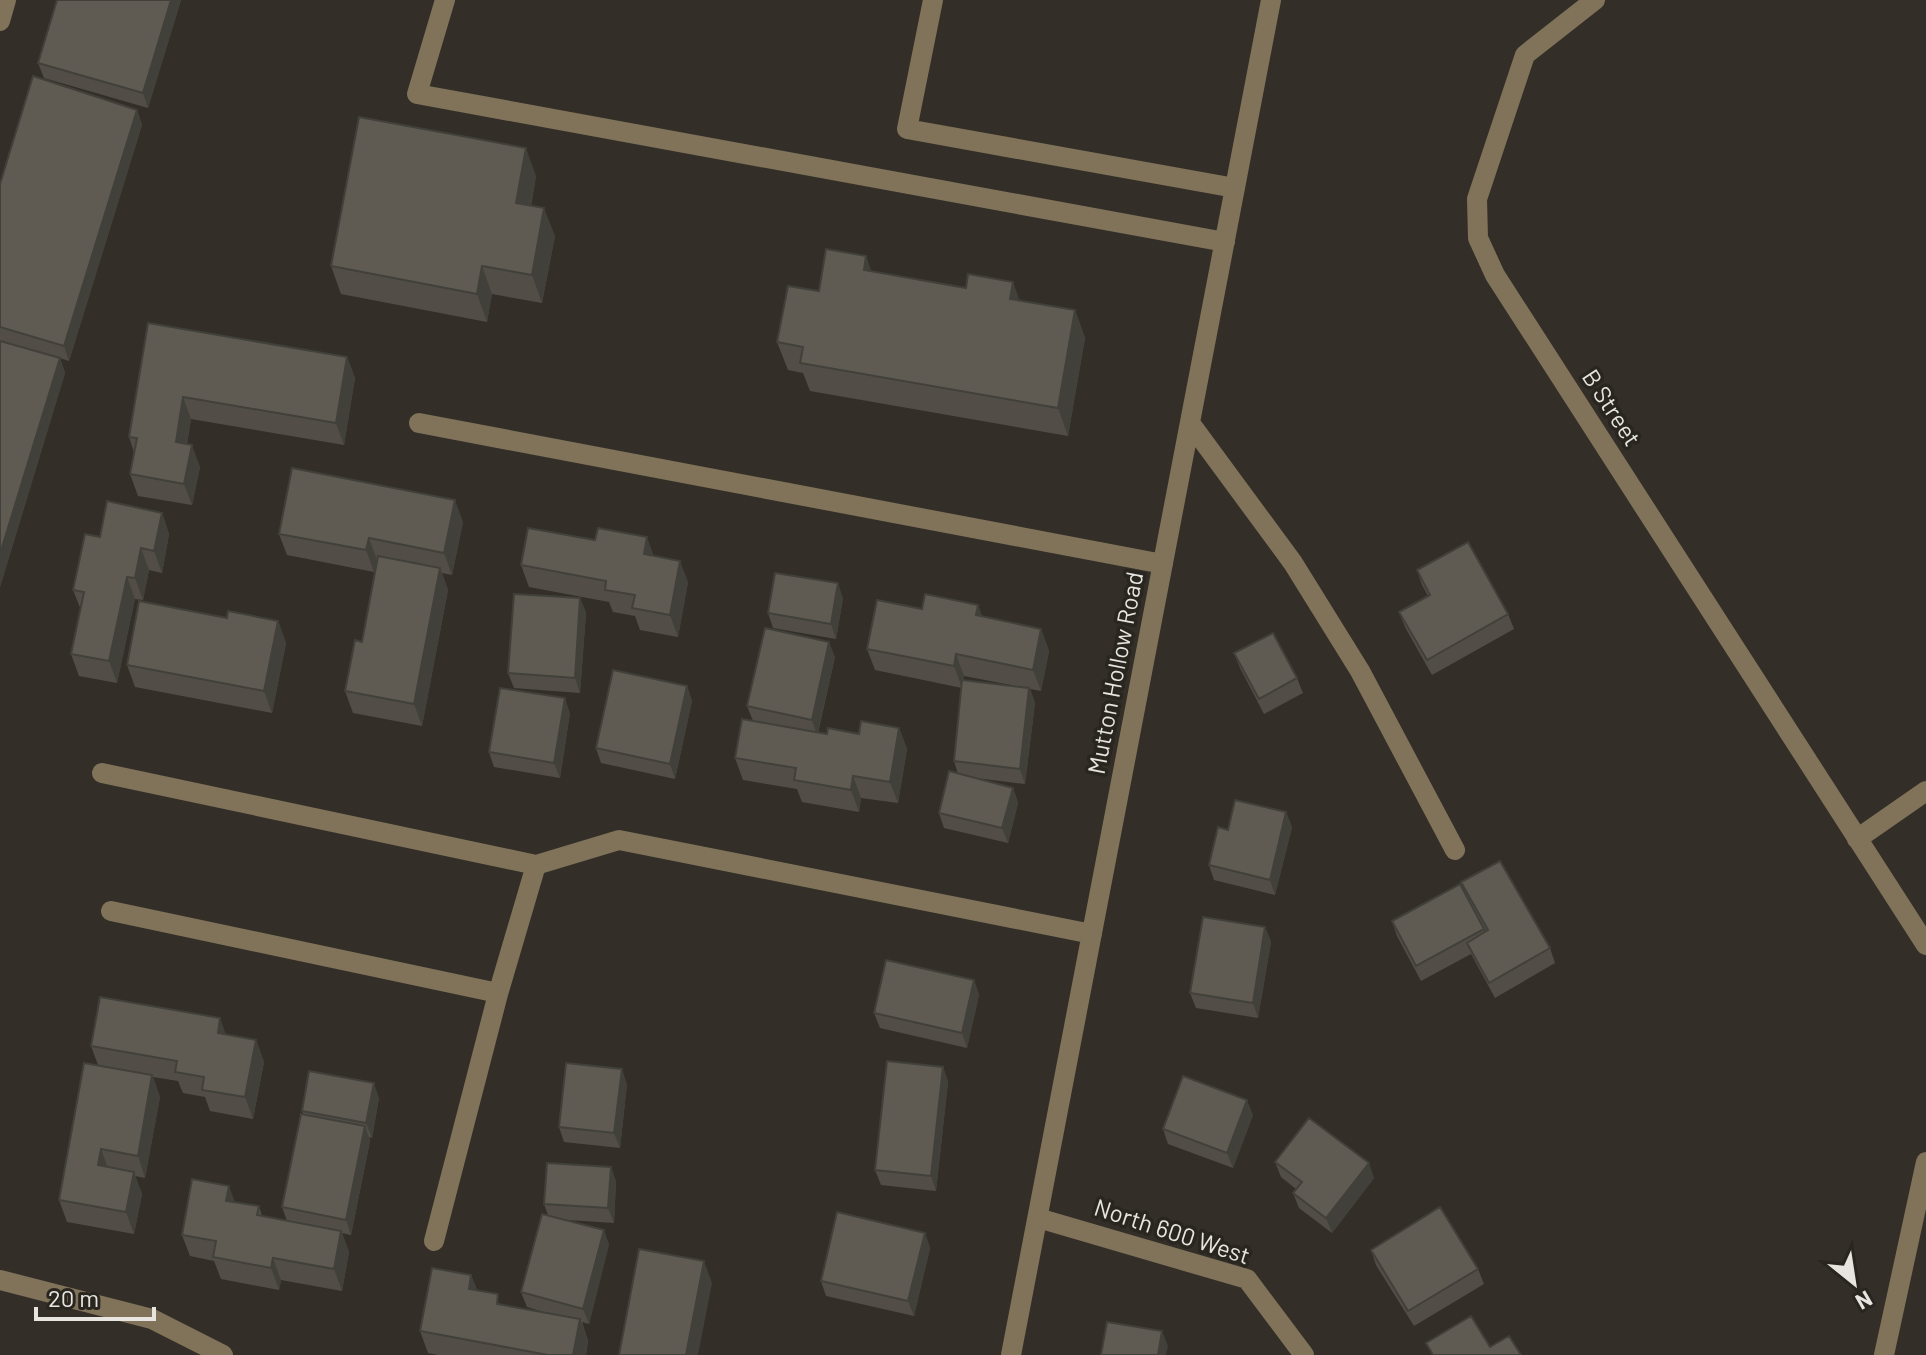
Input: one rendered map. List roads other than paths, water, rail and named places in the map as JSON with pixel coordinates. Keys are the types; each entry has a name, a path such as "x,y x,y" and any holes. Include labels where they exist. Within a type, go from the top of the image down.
{"street":[{"path":"0,21 6,0"},
{"path":"445,0 417,94 1225,242"},
{"path":"933,0 907,129 1235,188"},
{"name":"Mutton Hollow Road","path":"1011,1355 1271,0"},
{"name":"B Street","path":"1595,0 1525,55 1477,199 1478,238 1495,275 1926,945"},
{"path":"419,423 1163,564"},
{"path":"1190,423 1293,563 1360,671 1455,850"},
{"path":"102,773 536,865 619,840 1092,934"},
{"path":"1857,839 1926,791"},
{"path":"434,1241 498,993 536,865"},
{"path":"111,911 498,993"},
{"path":"1884,1355 1926,1162"},
{"name":"North 600 West","path":"1038,1218 1247,1279 1304,1355"},
{"path":"0,1280 152,1319 223,1355"}]}
